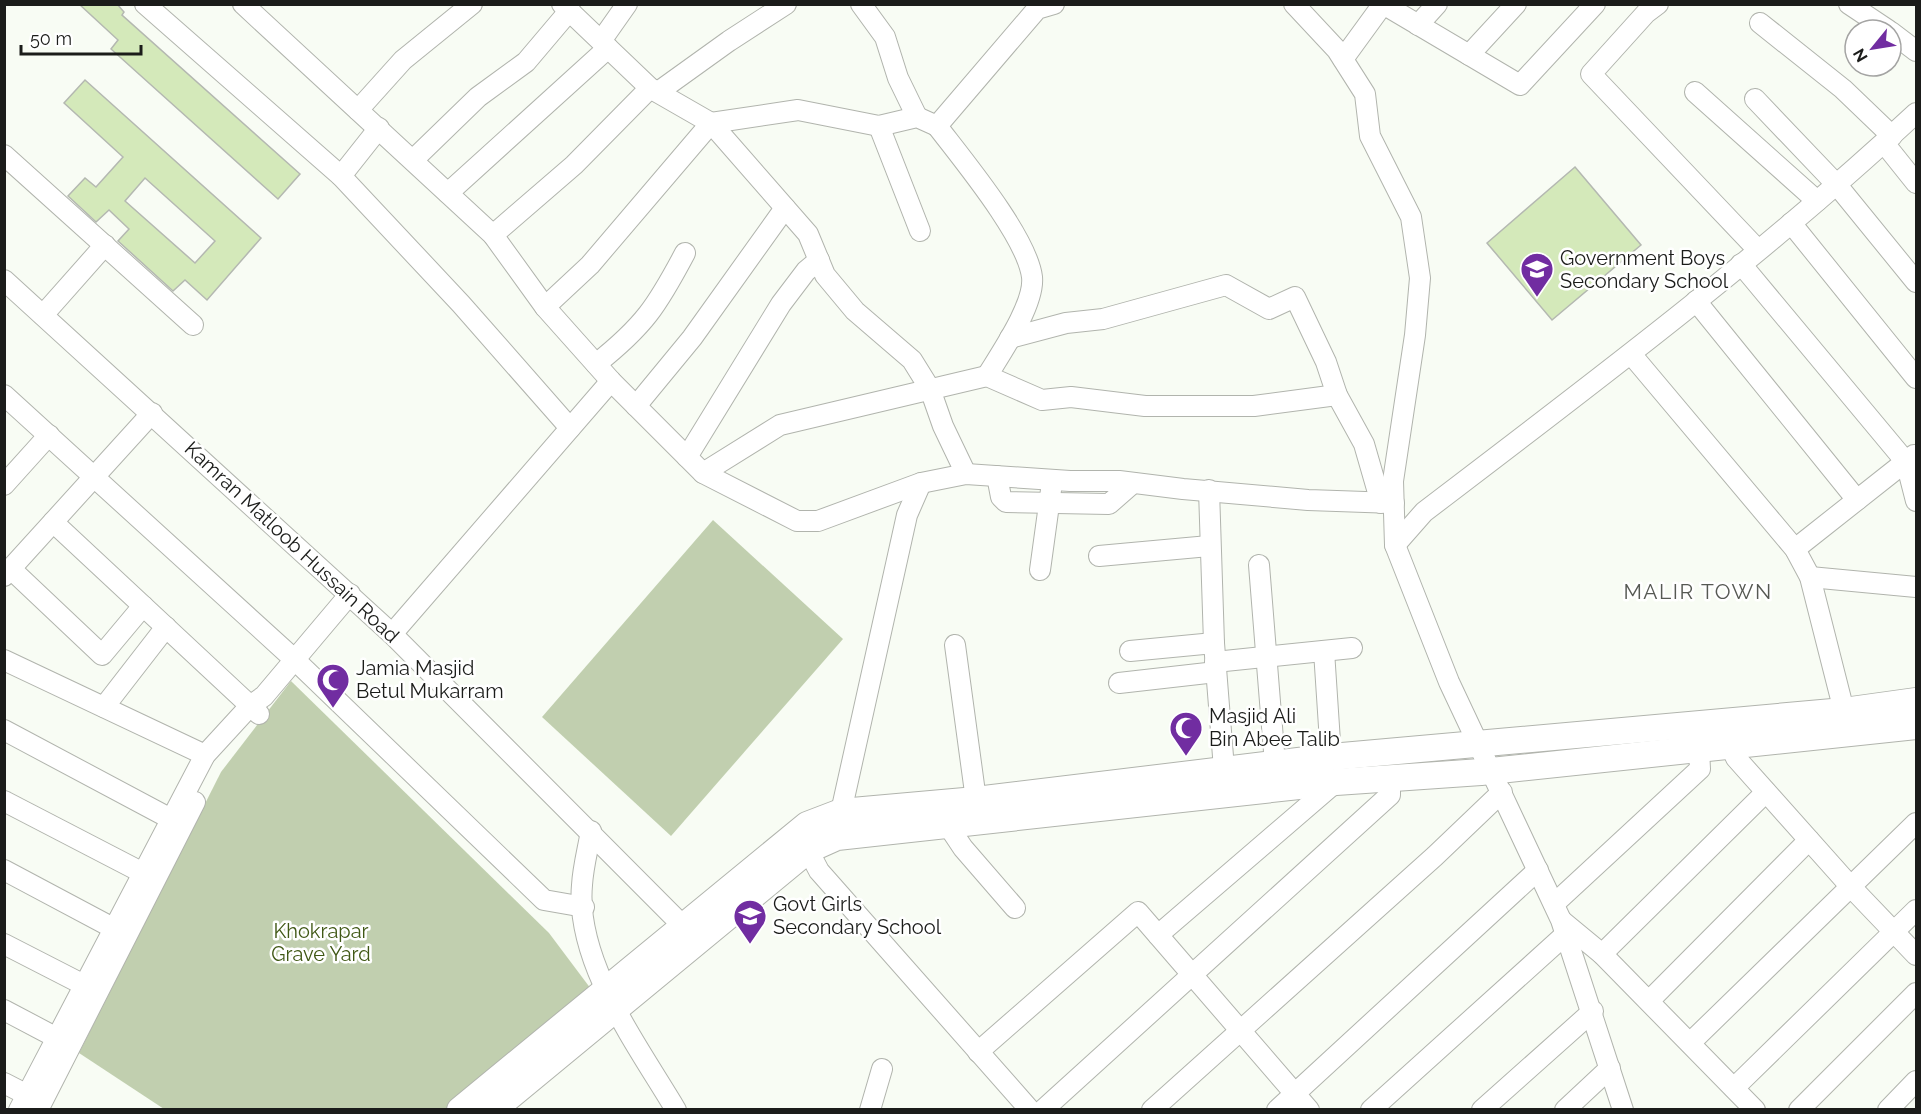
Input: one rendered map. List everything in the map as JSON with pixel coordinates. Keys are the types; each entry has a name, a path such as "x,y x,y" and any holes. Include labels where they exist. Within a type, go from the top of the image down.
{"main road":[{"path":"690,933 808,850 837,837 947,824 1042,803 1224,769 1477,743 1844,711 1917,701"},
{"path":"460,1110 610,999 690,933 807,825 841,812 976,800 1042,803 1390,778 1497,781 1730,745 1917,726"},
{"path":"493,1110 610,999"}],"street":[{"path":"145,4 341,176 461,304 570,428"},
{"path":"243,4 493,234 545,307 611,381 703,473 797,521 818,521 921,483 966,474 1133,483 1308,500 1387,503"},
{"path":"358,110 403,60 472,4"},
{"path":"448,193 605,44 627,4"},
{"path":"493,234 574,165 654,90 786,4"},
{"path":"861,4 885,37 898,78 917,117"},
{"path":"1294,4 1343,59 1365,94 1370,136 1412,217 1420,278 1415,335 1393,481 1387,503"},
{"path":"1343,59 1383,4 1520,85 1595,4"},
{"path":"1418,25 1437,4"},
{"path":"1469,55 1516,4"},
{"path":"1658,4 1646,13 1591,74 1758,250"},
{"path":"1849,4 1870,18"},
{"path":"937,126 1041,6"},
{"path":"413,160 478,97 526,62 566,8 654,90 711,123 808,234 825,275 848,302 912,360 930,389 943,426 966,474"},
{"path":"1760,23 1843,89 1888,140 1917,183"},
{"path":"1903,41 1917,51"},
{"path":"1695,92 1817,201"},
{"path":"1755,99 1837,185 1917,282"},
{"path":"545,307 590,265 711,123 798,110 879,126 917,117 937,126 988,195 1023,249 1032,278 1024,312 987,376"},
{"path":"1395,545 1424,512 1631,354 1837,185 1917,113"},
{"path":"879,126 920,231"},
{"path":"341,176 379,128"},
{"path":"4,155 194,325"},
{"path":"636,405 692,338 785,208"},
{"path":"1791,223 1917,378"},
{"path":"43,315 105,245"},
{"path":"596,364 631,336 658,304 685,253"},
{"path":"687,457 781,304 806,271 819,260"},
{"path":"1741,264 1911,458 1917,501"},
{"name":"Kamran Matloob Hussain Road","path":"4,280 350,594 591,831 690,933"},
{"path":"1010,338 1066,323 1103,319 1226,285 1269,309 1295,297 1326,362 1337,395 1364,444 1387,503 1395,545 1449,682 1560,919 1593,1011 1623,1110"},
{"path":"1696,301 1857,500"},
{"path":"1631,354 1795,549 1810,577 1844,711"},
{"path":"703,473 780,425 987,376 1042,400 1071,397 1145,406 1254,406 1337,395"},
{"path":"392,634 611,381"},
{"path":"4,395 295,660 544,900 584,907"},
{"path":"143,606 102,654 8,573 152,413"},
{"path":"4,485 48,435"},
{"path":"1795,549 1911,458"},
{"path":"998,476 1001,497 1006,502 1109,504 1133,483"},
{"path":"1040,570 1053,480"},
{"path":"841,812 907,515 921,483"},
{"path":"1209,490 1209,546 1215,659 1224,769"},
{"path":"53,522 165,627 258,705"},
{"path":"1099,556 1209,546"},
{"path":"1259,565 1275,764"},
{"path":"1810,577 1917,587"},
{"path":"31,1104 212,769 258,705 350,594"},
{"path":"104,707 165,627"},
{"path":"955,645 976,800"},
{"path":"1130,651 1215,659 1267,657 1352,648"},
{"path":"1324,651 1331,757"},
{"path":"1119,683 1215,659"},
{"path":"4,660 205,755"},
{"path":"31,1104 57,1038 205,755 258,705"},
{"path":"4,730 171,819"},
{"path":"1730,745 1736,758 1766,792 1851,887 1917,955"},
{"path":"1371,1110 1560,919 1700,769 1699,750"},
{"path":"1042,1110 1389,795 1390,778"},
{"path":"1152,1110 1435,856 1497,781"},
{"path":"1158,935 1336,783"},
{"path":"1602,954 1766,792"},
{"path":"4,801 143,873"},
{"path":"1690,1043 1917,823"},
{"path":"947,824 963,848 1016,908"},
{"path":"591,831 581,887 588,948 610,999 668,1107"},
{"path":"1648,1001 1809,840"},
{"path":"808,850 819,871 978,1052 1021,1107"},
{"path":"4,870 113,928"},
{"path":"1277,1110 1538,870"},
{"path":"1734,1088 1917,910"},
{"path":"978,1052 1138,912 1309,1110"},
{"path":"1560,919 1602,954 1755,1110"},
{"path":"4,944 84,985"},
{"path":"1799,1110 1917,993"},
{"path":"4,1010 57,1038"},
{"path":"1482,1110 1593,1011"},
{"path":"1565,1110 1610,1068"},
{"path":"870,1110 882,1069"},
{"path":"1888,1110 1917,1081"},
{"path":"4,1083 31,1104"}],"green space":[{"path":"713,520 843,639 671,836 542,717"},
{"name":"Khokrapar Grave Yard","path":"291,681 549,933 594,993 447,1109 164,1109 79,1053 221,772"}],"building":[{"path":"79,4 117,4 124,12 122,15 300,174 278,199 111,49 118,40"},
{"path":"85,80 261,238 207,300 185,280 173,291 118,241 129,229 109,210 96,222 68,196 85,178 96,187 123,157 64,103","holes":["145,178 215,241 195,263 125,201"]},
{"path":"1575,167 1641,245 1552,320 1487,243"}],"place":[{"name":"Government Boys Secondary School","path":"1537,298"},
{"name":"Jamia Masjid Betul Mukarram","path":"333,709"},
{"name":"Masjid Ali Bin Abee Talib","path":"1186,757"},
{"name":"Govt Girls Secondary School","path":"750,945"}],"district":[{"name":"MALIR TOWN","path":"1698,591"}]}
